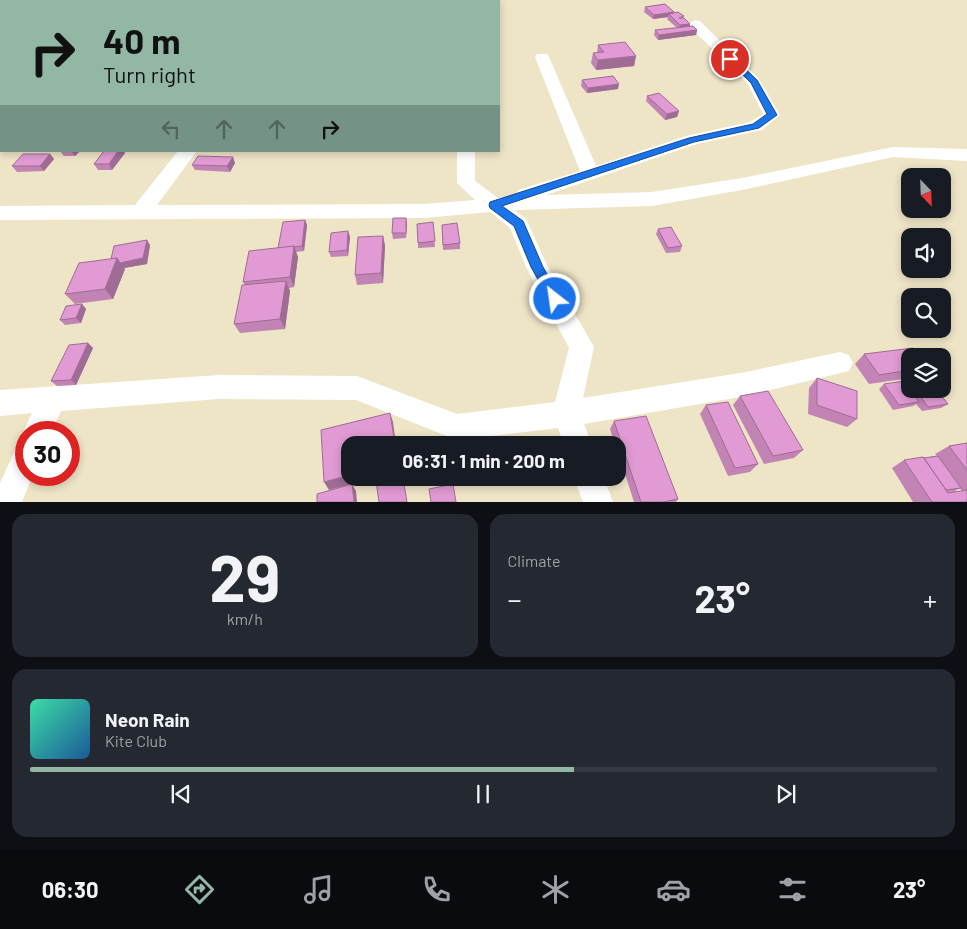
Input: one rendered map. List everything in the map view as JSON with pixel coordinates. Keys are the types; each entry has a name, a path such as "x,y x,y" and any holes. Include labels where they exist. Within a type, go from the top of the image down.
{"street":[{"path":"494,205 692,140 756,126 772,115 754,82 695,24"},
{"path":"542,57 590,174"},
{"path":"140,212 187,152"},
{"path":"466,152 466,183 519,224 537,267 582,347 566,414 575,436"},
{"path":"0,213 424,211 529,202 652,199 742,184 893,152 967,155"},
{"path":"0,403 219,387 357,388 457,427 566,414 746,384 840,364"},
{"path":"42,421 53,398"},
{"path":"7,502 15,483"},
{"path":"592,486 598,502"}],"building":[{"path":"665,4 674,12 654,15 645,7"},
{"path":"678,12 684,16 679,18 684,18 690,24 680,25 669,14"},
{"path":"693,26 697,30 659,35 655,30"},
{"path":"625,42 636,56 598,60 593,53 604,52 598,45"},
{"path":"613,76 619,84 588,88 582,80"},
{"path":"659,93 679,111 667,114 647,96"},
{"path":"103,152 117,152 109,164 94,164"},
{"path":"23,154 50,154 40,166 12,166"},
{"path":"198,156 233,157 227,166 192,165"},
{"path":"393,218 406,218 406,233 392,233"},
{"path":"305,220 302,246 278,248 283,222"},
{"path":"433,222 435,241 418,243 417,224"},
{"path":"457,223 460,243 443,245 442,225"},
{"path":"671,227 682,246 668,248 658,229"},
{"path":"348,231 347,250 329,252 331,233"},
{"path":"383,236 381,273 355,275 358,237"},
{"path":"147,240 143,258 120,263 117,258 111,259 114,246"},
{"path":"294,246 290,277 243,282 249,251"},
{"path":"117,258 105,289 65,294 79,263"},
{"path":"286,281 280,319 234,324 242,285"},
{"path":"82,304 76,318 60,320 66,306"},
{"path":"88,343 71,380 51,381 69,345"},
{"path":"901,349 901,371 879,375 864,354"},
{"path":"817,378 857,391 857,419 817,405"},
{"path":"901,381 901,398 916,398 919,402 899,405 884,384"},
{"path":"768,391 803,450 773,456 740,396"},
{"path":"922,398 943,398 948,404 928,407"},
{"path":"728,402 758,464 735,468 706,405"},
{"path":"390,413 394,436 341,436 341,477 324,482 321,430"},
{"path":"646,416 678,499 663,502 641,502 626,457 626,436 619,436 614,421"},
{"path":"967,443 967,470 949,446"},
{"path":"938,456 961,488 946,490 924,458"},
{"path":"923,457 948,493 967,490 967,502 932,502 904,460"},
{"path":"345,486 352,486 354,502 317,502 317,494"},
{"path":"377,486 404,486 407,502 379,502"},
{"path":"453,486 456,502 431,502 429,489"}],"route":[{"path":"555,299 537,267 519,224 494,205 692,140 756,126 772,115 754,82 730,59"}]}
